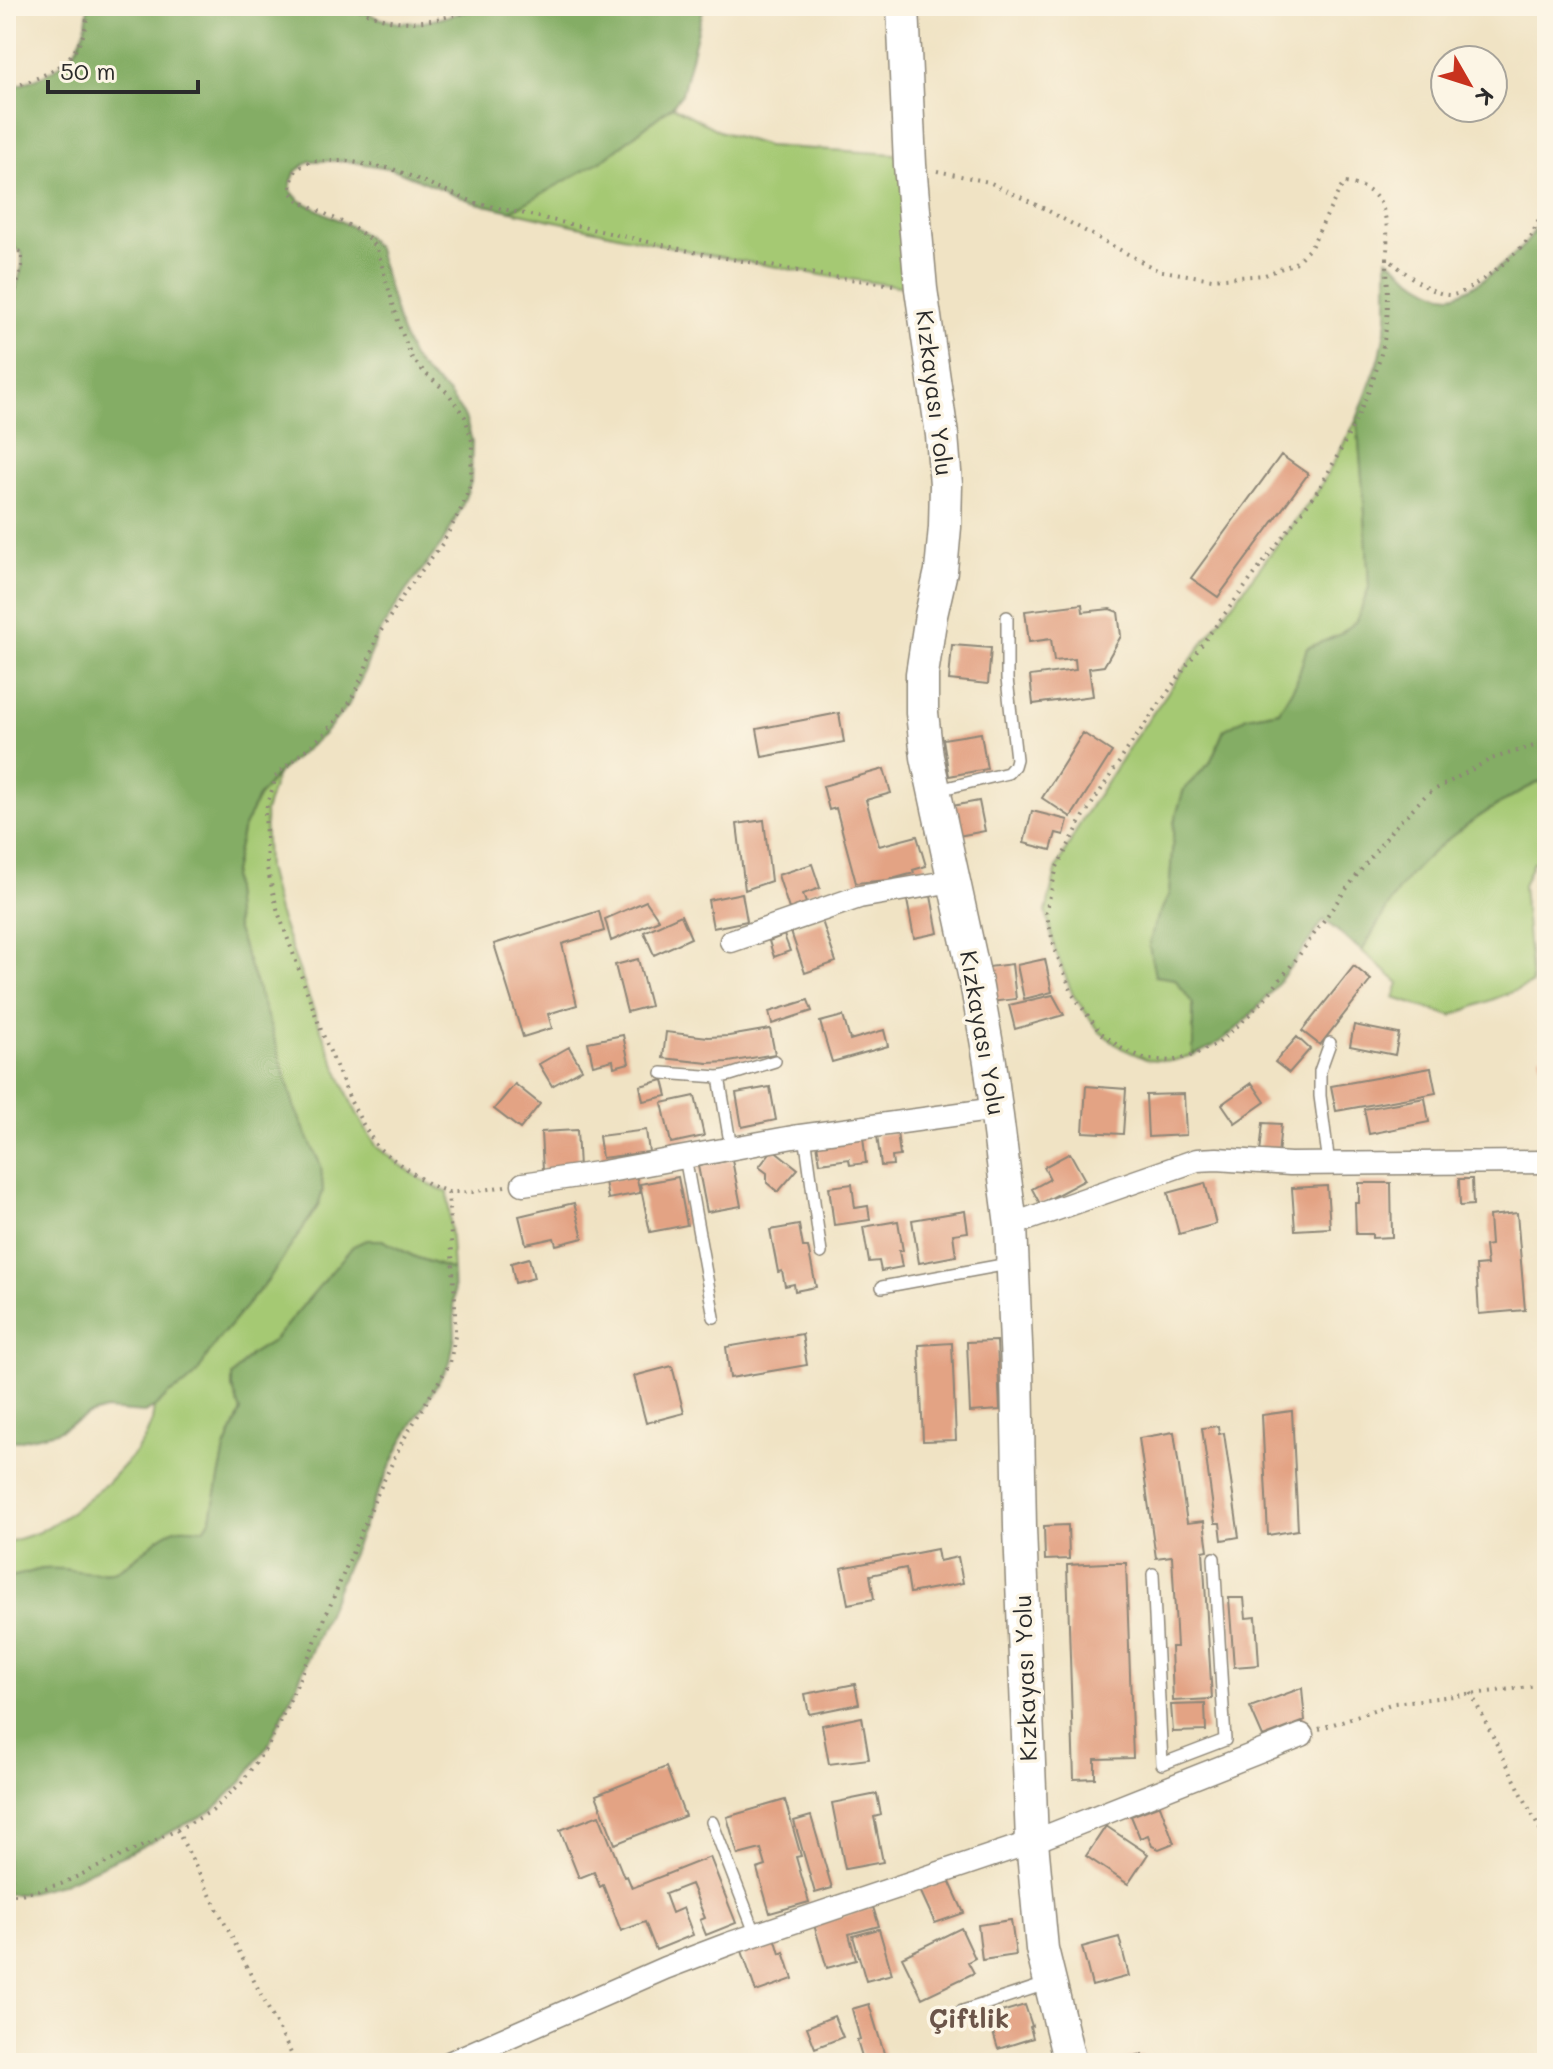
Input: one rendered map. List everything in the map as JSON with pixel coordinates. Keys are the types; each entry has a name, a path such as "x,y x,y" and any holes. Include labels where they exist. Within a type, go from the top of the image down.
{"street":[{"name":"Kızkayası Yolu","path":"903,6 910,165 921,289 946,484 941,571 922,674 922,713 927,757 990,1062 1011,1225 1032,1842 1042,1949 1070,2063"},
{"path":"731,941 859,897 953,881"},
{"path":"523,1184 805,1135 996,1109"},
{"path":"1011,1225 1197,1160 1290,1164 1547,1162"},
{"path":"449,2063 665,1968 1032,1842 1302,1735"}],"lane":[{"path":"934,791 1008,773 1014,766 1016,759 1007,679 1007,617"},
{"path":"1329,1164 1320,1096 1320,1071 1330,1043"},
{"path":"662,1073 719,1077 775,1061"},
{"path":"719,1077 731,1148"},
{"path":"805,1135 821,1253"},
{"path":"685,1157 714,1317"},
{"path":"882,1287 1013,1263"},
{"path":"1214,1558 1225,1740 1244,1758"},
{"path":"1153,1574 1162,1764 1225,1740"},
{"path":"712,1822 756,1935"},
{"path":"960,2012 1050,1982"}],"path":[{"path":"6,89 44,75 73,54 83,40 88,6"},
{"path":"352,6 378,18 399,23 424,22 489,6"},
{"path":"523,1184 472,1192 448,1192 421,1179 377,1147 351,1102 321,1030 278,912 267,868 265,812 277,774 324,734 348,706 377,637 406,591 442,544 471,482 472,441 465,417 448,393 412,358 377,249 366,236 352,227 299,201 291,192 296,170 310,161 347,161 393,169 476,203 698,253 921,289"},
{"path":"910,165 989,182 1157,270 1212,279 1265,275 1295,263 1311,247 1345,183 1368,189 1386,212 1387,320 1380,357 1357,419 1319,489 1133,741 1084,816 1057,867 1046,912 1055,950 1073,995 1100,1032 1121,1048 1146,1059 1172,1061 1217,1044 1268,995 1392,830 1427,794 1491,759 1547,742"},
{"path":"1387,258 1431,289 1451,295 1467,291 1502,265 1529,238 1547,201"},
{"path":"6,241 22,253 22,266 6,318"},
{"path":"6,1894 21,1894 61,1884 212,1811 242,1782 269,1744 395,1456 450,1363 455,1336 455,1300 448,1192"},
{"path":"1302,1735 1394,1703 1547,1685"},
{"path":"1471,1693 1547,1844"},
{"path":"177,1830 296,2063"}],"green space":[{"path":"88,6 352,6 378,18 399,23 424,22 489,6 704,6 682,94 672,106 604,159 511,211 476,203 393,169 347,161 310,161 296,171 291,191 299,200 352,227 366,236 377,249 412,358 448,393 465,417 472,441 471,482 442,544 406,591 377,637 348,706 324,734 277,774 258,797 242,831 232,877 236,927 295,1109 321,1166 323,1191 318,1206 268,1280 216,1342 196,1375 185,1385 144,1413 105,1410 88,1415 56,1432 17,1441 6,1439 6,318 22,266 22,253 6,241 6,89 38,78 64,62 81,40"},
{"path":"672,106 719,131 767,146 910,155 921,289 698,253 511,211 604,159"},
{"path":"1547,201 1547,778 1487,811 1430,855 1400,888 1362,951 1324,920 1275,987 1246,1020 1216,1044 1193,1055 1193,1004 1175,979 1155,976 1149,946 1154,925 1169,895 1174,823 1184,789 1210,763 1224,730 1247,717 1279,711 1296,683 1307,648 1339,635 1357,621 1369,587 1357,419 1380,357 1387,320 1387,258 1434,291 1451,295 1459,293 1494,271 1525,243"},
{"path":"1357,419 1369,587 1357,621 1339,635 1307,648 1296,683 1279,711 1247,717 1224,730 1210,763 1184,789 1174,823 1169,895 1154,925 1175,979 1193,1004 1193,1055 1172,1061 1146,1059 1121,1048 1100,1032 1073,995 1055,950 1046,912 1057,867 1084,816 1133,741 1319,489"},
{"path":"277,774 265,812 267,868 278,912 321,1030 364,1126 377,1147 430,1185 448,1192 453,1270 415,1257 382,1240 302,1307 274,1340 250,1355 232,1387 241,1411 225,1449 211,1518 204,1529 159,1538 114,1572 41,1569 6,1577 6,1543 39,1532 67,1515 107,1483 134,1454 145,1438 154,1408 196,1375 216,1342 268,1280 318,1206 323,1191 321,1166 295,1109 236,927 232,877 242,831 258,797"},
{"path":"1547,778 1547,858 1533,862 1523,886 1532,984 1451,1016 1394,998 1399,983 1362,951 1395,895 1414,871 1448,839 1487,811"},
{"path":"366,1240 382,1240 415,1257 453,1270 455,1336 450,1363 402,1442 269,1744 242,1782 212,1811 61,1884 21,1894 6,1894 6,1577 52,1568 111,1572 129,1564 170,1531 179,1528 204,1529 211,1518 225,1449 241,1411 232,1387 232,1376 250,1355 274,1340 353,1246"}],"building":[{"path":"1281,455 1308,474 1218,597 1191,578"},
{"path":"1082,604 1083,612 1110,609 1118,612 1121,636 1104,666 1089,668 1093,696 1033,704 1030,676 1076,670 1075,659 1054,661 1051,639 1029,642 1025,611"},
{"path":"952,645 991,648 988,684 949,680"},
{"path":"839,713 844,742 762,757 757,729"},
{"path":"981,733 987,769 949,776 943,739"},
{"path":"1083,733 1112,752 1071,817 1042,798"},
{"path":"884,769 891,793 866,800 879,846 917,836 926,866 913,870 914,873 888,880 856,883 836,808 829,810 823,786"},
{"path":"979,801 985,831 958,836 952,806"},
{"path":"1032,811 1068,820 1064,835 1056,833 1051,850 1024,843"},
{"path":"764,820 771,881 745,890 737,824"},
{"path":"812,864 820,888 803,894 806,903 789,909 778,875"},
{"path":"742,893 747,921 713,928 708,900"},
{"path":"931,896 938,933 914,938 907,900"},
{"path":"646,901 659,920 611,941 605,919"},
{"path":"599,911 604,931 562,944 577,1005 548,1014 552,1028 523,1037 494,944"},
{"path":"681,915 691,938 654,955 644,932"},
{"path":"822,921 836,962 805,973 791,932"},
{"path":"784,935 790,951 774,957 769,941"},
{"path":"638,959 650,1006 627,1012 615,965"},
{"path":"1045,959 1052,992 1024,999 1017,965"},
{"path":"1012,964 1016,999 991,1002 988,967"},
{"path":"1354,966 1371,980 1320,1045 1302,1031"},
{"path":"1053,995 1064,1015 1015,1029 1009,1005"},
{"path":"808,1000 812,1011 772,1024 769,1012"},
{"path":"843,1016 850,1040 884,1030 888,1046 832,1062 820,1022"},
{"path":"1354,1025 1399,1034 1395,1055 1350,1046"},
{"path":"770,1029 775,1054 708,1063 663,1058 666,1032 708,1037"},
{"path":"623,1035 629,1063 614,1067 613,1060 593,1065 588,1042"},
{"path":"1297,1037 1310,1049 1289,1073 1275,1062"},
{"path":"569,1047 582,1069 552,1086 539,1064"},
{"path":"1547,1055 1547,1091 1546,1091 1539,1056"},
{"path":"1431,1068 1436,1093 1336,1111 1331,1086"},
{"path":"663,1080 667,1096 643,1101 640,1086"},
{"path":"1252,1083 1265,1102 1235,1123 1222,1104"},
{"path":"515,1084 540,1104 520,1129 494,1109"},
{"path":"1086,1086 1126,1089 1123,1134 1083,1132"},
{"path":"770,1087 776,1120 742,1127 736,1093"},
{"path":"1184,1094 1186,1135 1148,1137 1146,1095"},
{"path":"695,1096 704,1136 671,1143 662,1103"},
{"path":"1425,1098 1429,1122 1369,1134 1364,1109"},
{"path":"1263,1123 1281,1124 1278,1155 1260,1153"},
{"path":"577,1130 579,1168 543,1170 541,1132"},
{"path":"646,1130 649,1152 602,1158 599,1136"},
{"path":"897,1132 900,1156 892,1157 893,1165 881,1166 877,1135"},
{"path":"863,1137 866,1163 850,1165 849,1159 820,1163 817,1143"},
{"path":"773,1149 798,1169 778,1192 767,1183 767,1173 759,1167"},
{"path":"1070,1153 1085,1180 1040,1204 1032,1189 1050,1179 1044,1167"},
{"path":"732,1160 741,1206 707,1212 698,1166"},
{"path":"636,1175 640,1193 608,1199 605,1181"},
{"path":"678,1177 687,1225 650,1232 640,1184"},
{"path":"1459,1179 1472,1179 1473,1205 1460,1206"},
{"path":"1205,1183 1216,1224 1179,1234 1168,1193"},
{"path":"1359,1183 1391,1183 1392,1237 1372,1238 1372,1234 1356,1234 1355,1203 1359,1203"},
{"path":"852,1184 855,1208 868,1206 870,1220 834,1225 829,1187"},
{"path":"1327,1186 1330,1228 1295,1230 1292,1188"},
{"path":"574,1203 583,1238 556,1245 554,1238 526,1244 519,1216"},
{"path":"965,1211 968,1232 953,1234 956,1256 919,1263 912,1220"},
{"path":"1517,1213 1525,1310 1479,1314 1476,1266 1487,1265 1485,1246 1491,1245 1489,1216"},
{"path":"898,1221 902,1267 881,1271 879,1261 869,1262 863,1227"},
{"path":"799,1225 803,1247 808,1247 816,1287 795,1291 794,1284 785,1286 782,1271 778,1272 770,1230"},
{"path":"529,1258 534,1278 515,1283 511,1263"},
{"path":"802,1334 807,1365 730,1378 726,1347"},
{"path":"997,1341 1000,1410 970,1412 967,1342"},
{"path":"952,1343 956,1440 923,1441 919,1345"},
{"path":"672,1366 684,1413 646,1423 634,1376"},
{"path":"1292,1411 1298,1530 1268,1535 1262,1415"},
{"path":"1218,1426 1219,1434 1224,1433 1239,1537 1222,1540 1220,1523 1215,1523 1202,1428"},
{"path":"1174,1432 1187,1523 1204,1521 1208,1550 1203,1551 1212,1699 1173,1701 1171,1647 1177,1647 1172,1556 1156,1558 1139,1438"},
{"path":"1068,1525 1069,1559 1045,1560 1044,1526"},
{"path":"937,1549 939,1561 958,1557 963,1583 910,1593 906,1568 870,1575 874,1599 848,1604 841,1568"},
{"path":"1126,1563 1133,1758 1095,1759 1095,1778 1074,1779 1067,1565"},
{"path":"1229,1598 1244,1598 1246,1618 1256,1617 1259,1665 1234,1667"},
{"path":"855,1684 859,1704 809,1714 805,1694"},
{"path":"1302,1688 1305,1721 1263,1737 1250,1707"},
{"path":"1205,1704 1206,1731 1173,1732 1171,1705"},
{"path":"862,1717 869,1759 829,1764 822,1725"},
{"path":"666,1767 685,1816 615,1844 596,1795"},
{"path":"877,1794 881,1815 874,1817 883,1862 845,1869 832,1803"},
{"path":"785,1800 801,1856 796,1857 809,1902 770,1913 757,1869 766,1866 761,1849 738,1855 727,1817"},
{"path":"1160,1805 1174,1843 1159,1849 1152,1846 1148,1835 1140,1838 1131,1816"},
{"path":"599,1815 624,1877 627,1876 632,1888 710,1857 736,1923 706,1935 700,1920 705,1918 691,1884 665,1894 672,1913 683,1908 693,1935 656,1950 645,1922 621,1931 603,1885 600,1887 594,1872 579,1878 560,1830"},
{"path":"811,1816 832,1888 815,1893 794,1821"},
{"path":"1106,1826 1148,1854 1128,1884 1086,1856"},
{"path":"949,1880 964,1913 935,1923 920,1890"},
{"path":"873,1907 879,1926 849,1934 856,1960 827,1968 814,1925"},
{"path":"1011,1920 1016,1955 982,1960 978,1925"},
{"path":"961,1928 975,1958 968,1962 974,1973 922,1998 902,1957"},
{"path":"879,1929 892,1974 866,1981 853,1936"},
{"path":"775,1937 793,1979 756,1992 741,1948"},
{"path":"1119,1937 1129,1976 1092,1986 1082,1947"},
{"path":"869,2004 887,2063 864,2063 852,2009"},
{"path":"1025,2005 1033,2038 998,2049 988,2016"},
{"path":"834,2016 843,2037 815,2048 807,2027"},
{"path":"1142,2055 1144,2063 1116,2063 1116,2062"}],"district":[{"name":"Çiftlik","path":"969,2019"}]}
